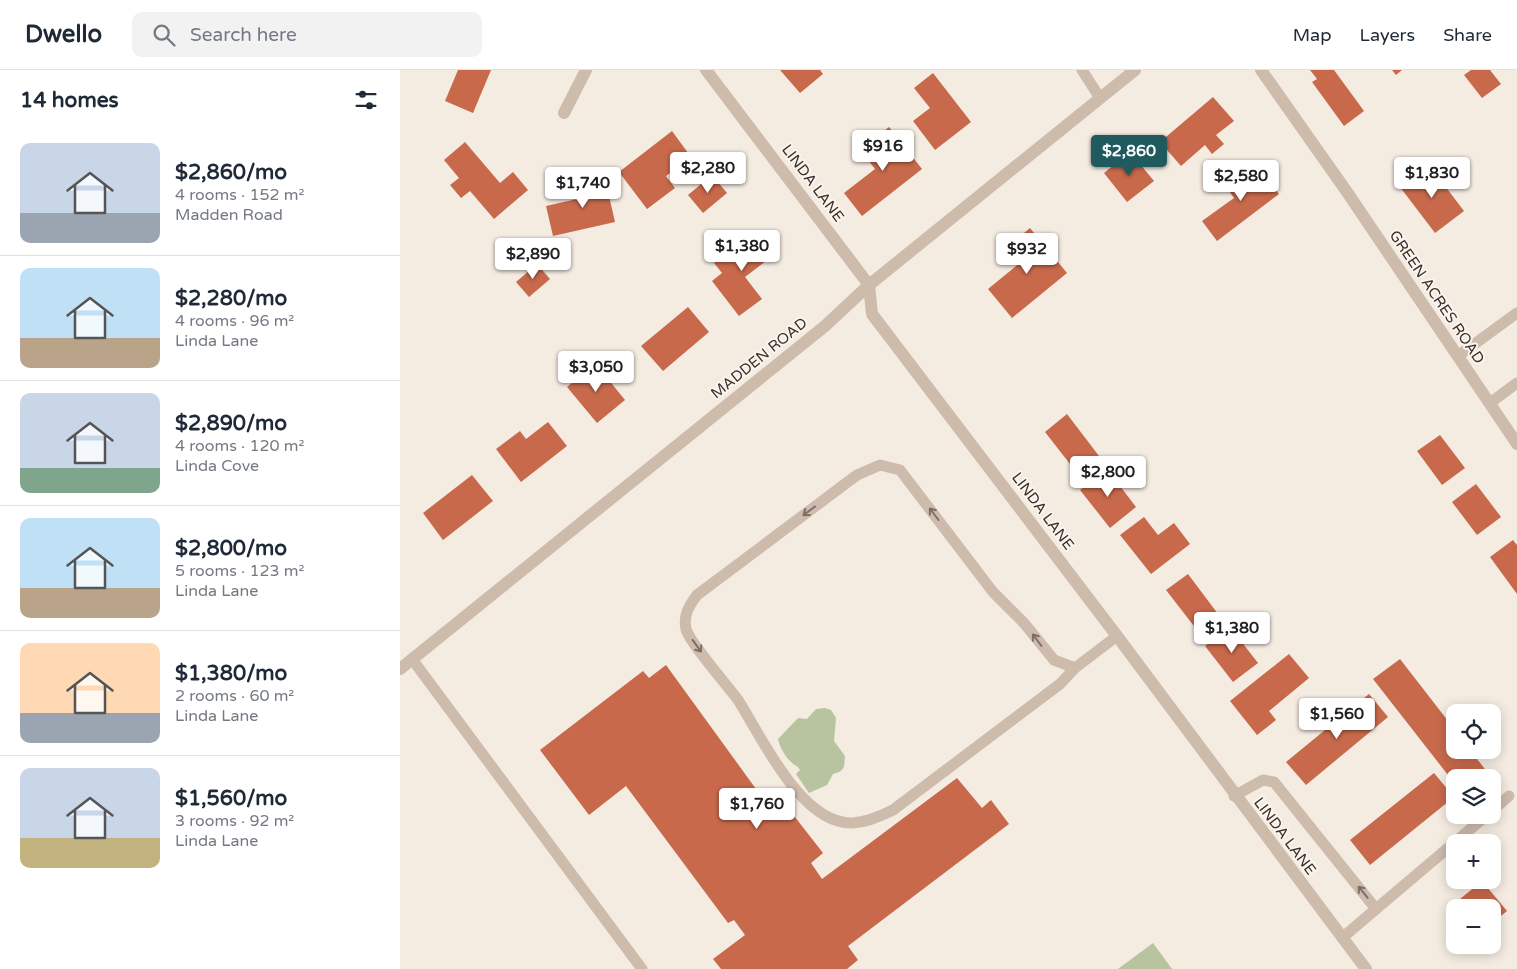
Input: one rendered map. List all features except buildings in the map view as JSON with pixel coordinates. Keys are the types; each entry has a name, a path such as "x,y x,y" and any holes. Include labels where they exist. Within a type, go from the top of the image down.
{"street":[{"path":"564,113 586,70"},
{"name":"LINDA LANE","path":"706,70 869,285 872,314 1117,636 1234,796 1366,969"},
{"name":"MADDEN ROAD","path":"400,669 825,326 869,285 1135,70"},
{"name":"GREEN ACRES ROAD","path":"1261,70 1517,444"}],"lane":[{"path":"1082,70 1100,98"},
{"path":"1458,356 1517,313"},
{"path":"1490,404 1517,383"},
{"path":"1075,668 1054,660 1024,623 993,592 900,470 880,465 857,474 697,595 686,611 686,630 738,701 755,733 802,797 827,817 853,823 876,818 893,810 1060,684 1075,668 1117,636"},
{"path":"412,659 642,969"},
{"path":"1234,796 1263,780 1274,782 1376,909"},
{"path":"1501,803 1509,796"},
{"path":"1342,938 1476,824"}],"green space":[{"path":"825,708 831,710 836,718 834,741 845,756 844,766 840,772 833,774 827,785 809,793 796,774 800,770 785,755 778,739 798,718 807,719 816,709"},
{"path":"1153,943 1172,969 1118,969"}]}
